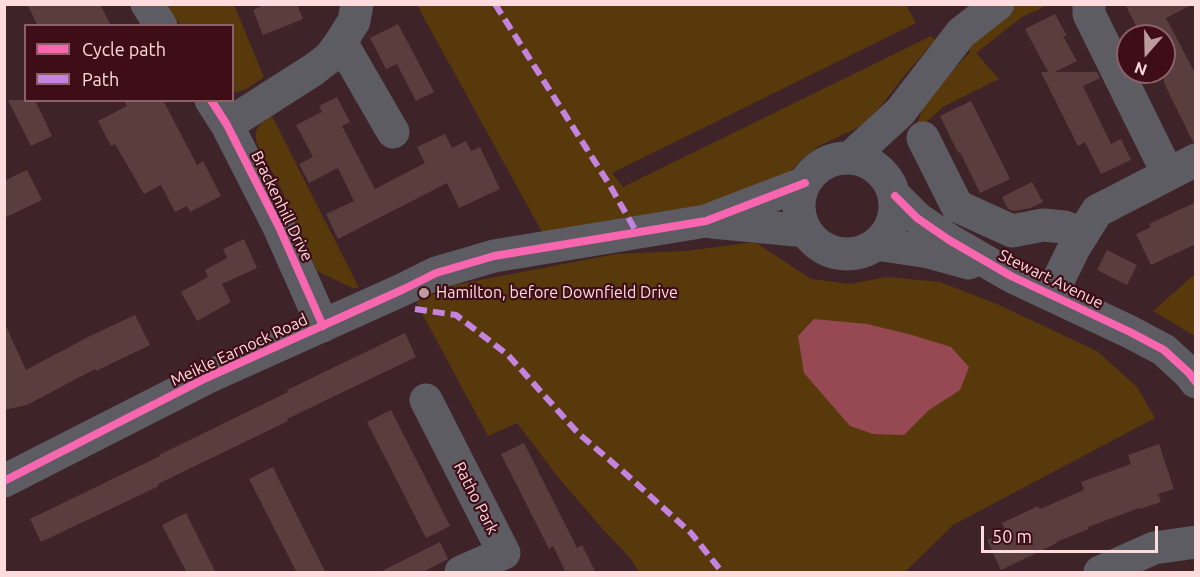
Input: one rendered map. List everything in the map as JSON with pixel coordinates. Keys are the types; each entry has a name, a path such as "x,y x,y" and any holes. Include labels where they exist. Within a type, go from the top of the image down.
{"street":[{"path":"147,4 160,24"},
{"path":"219,113 313,70 330,57 354,21 357,4"},
{"path":"850,157 900,112 961,33 998,4"},
{"path":"1051,295 1074,248 1097,211 1182,167 1089,14 1089,4"},
{"path":"341,42 393,132"},
{"path":"892,189 880,170 866,161 850,157 832,159 816,168 805,183 800,198 800,215 806,231 826,249 851,254 865,251 876,244 889,230 896,212 892,189 900,112"},
{"name":"Brackenhill Drive","path":"219,113 279,226 323,326"},
{"path":"923,138 957,206 1012,231 1043,225 1064,227 1082,234"},
{"name":"Meikle Earnock Road","path":"4,481 206,378 436,273 494,256 706,221 805,183"},
{"name":"Stewart Avenue","path":"892,189 917,218 949,240 1011,276 1164,350 1196,382"},
{"name":"Meikle Earnock Road","path":"706,221 806,231"},
{"name":"Stewart Avenue","path":"876,244 929,252 1011,276"},
{"name":"Ratho Park","path":"426,400 504,553 461,573"},
{"path":"1100,573 1154,548 1196,542"}],"shaded area":[{"path":"167,5 234,5 264,77 248,88 234,92 234,24 179,24"},
{"path":"417,5 906,5 916,23 612,173 623,187 931,36 935,40 880,107 861,126 819,146 803,158 788,174 732,203 542,232"},
{"path":"1017,5 1048,5 1022,17 976,53 999,79 943,107 913,134 922,111 938,87 970,52 966,47"},
{"path":"272,116 359,288 352,288 317,271 277,180 256,140 256,131 260,124"},
{"path":"755,242 811,279 850,284 887,277 940,282 997,304 1097,351 1137,387 1155,418 953,525 905,572 639,572 631,559 558,477 517,423 488,436 416,302 454,285 616,254 686,251"},
{"path":"1195,274 1195,336 1153,311"},
{"path":"814,319 867,324 951,347 969,367 960,390 929,410 904,435 873,434 850,426 804,373 798,336"}],"building":[{"path":"27,4 100,4 110,24 37,24"},
{"path":"265,4 297,4 303,19 263,35 253,10"},
{"path":"1125,4 1193,4 1166,18 1169,24 1135,24"},
{"path":"1055,14 1067,36 1063,36 1077,61 1055,72 1097,72 1100,78 1083,86 1111,144 1121,139 1131,160 1101,174 1085,142 1078,146 1041,72 1048,72 1025,29"},
{"path":"398,24 434,92 416,101 397,64 386,69 370,38"},
{"path":"1176,37 1196,75 1196,141 1193,142 1164,84 1176,84"},
{"path":"337,97 350,122 342,126 375,189 425,163 417,147 445,134 452,148 466,141 471,151 480,147 500,189 459,208 447,183 338,239 326,214 354,201 338,168 309,183 299,164 313,157 296,125 322,112 319,106"},
{"path":"8,100 36,102 52,136 31,146"},
{"path":"971,101 1010,179 980,193 940,116"},
{"path":"125,102 164,102 197,165 203,161 221,196 190,212 187,206 175,212 161,185 144,194 115,144 111,146 98,121 127,106"},
{"path":"27,170 42,200 4,218 4,181"},
{"path":"1032,182 1043,202 1031,208 1014,211 1008,209 1002,197"},
{"path":"1196,202 1196,244 1151,265 1136,234 1151,227 1149,224"},
{"path":"244,239 257,268 222,284 231,302 197,321 181,292 208,277 205,270 227,258 223,249"},
{"path":"1107,250 1137,265 1127,285 1097,270"},
{"path":"135,315 150,345 96,371 95,369 27,405 4,410 4,322 26,370"},
{"path":"405,333 416,357 287,419 288,421 158,484 159,486 41,542 30,519"},
{"path":"391,410 450,526 426,538 367,422"},
{"path":"524,443 577,548 582,545 596,573 566,573 553,546 549,549 501,454"},
{"path":"1159,444 1174,489 1158,494 1161,502 1088,527 1089,529 1056,542 1001,570 987,540 1006,532 1002,523 1038,506 1040,509 1084,490 1081,482 1131,464 1128,455"},
{"path":"273,467 326,573 297,573 249,479"},
{"path":"186,513 216,573 187,573 162,525"},
{"path":"440,542 448,559 421,573 378,573"}],"marked path":[{"path":"495,4 609,184 637,233"},
{"path":"415,309 456,315 508,355 578,433 691,533 722,572"}],"cycle path":[{"path":"212,102 227,125 279,227 323,326"},
{"path":"4,481 206,378 436,273 494,256 706,221 805,183"},
{"path":"895,196 917,218 949,240 1011,276 1164,350 1196,382"}],"place":[{"name":"Hamilton, before Downfield Drive","path":"424,293"}]}
